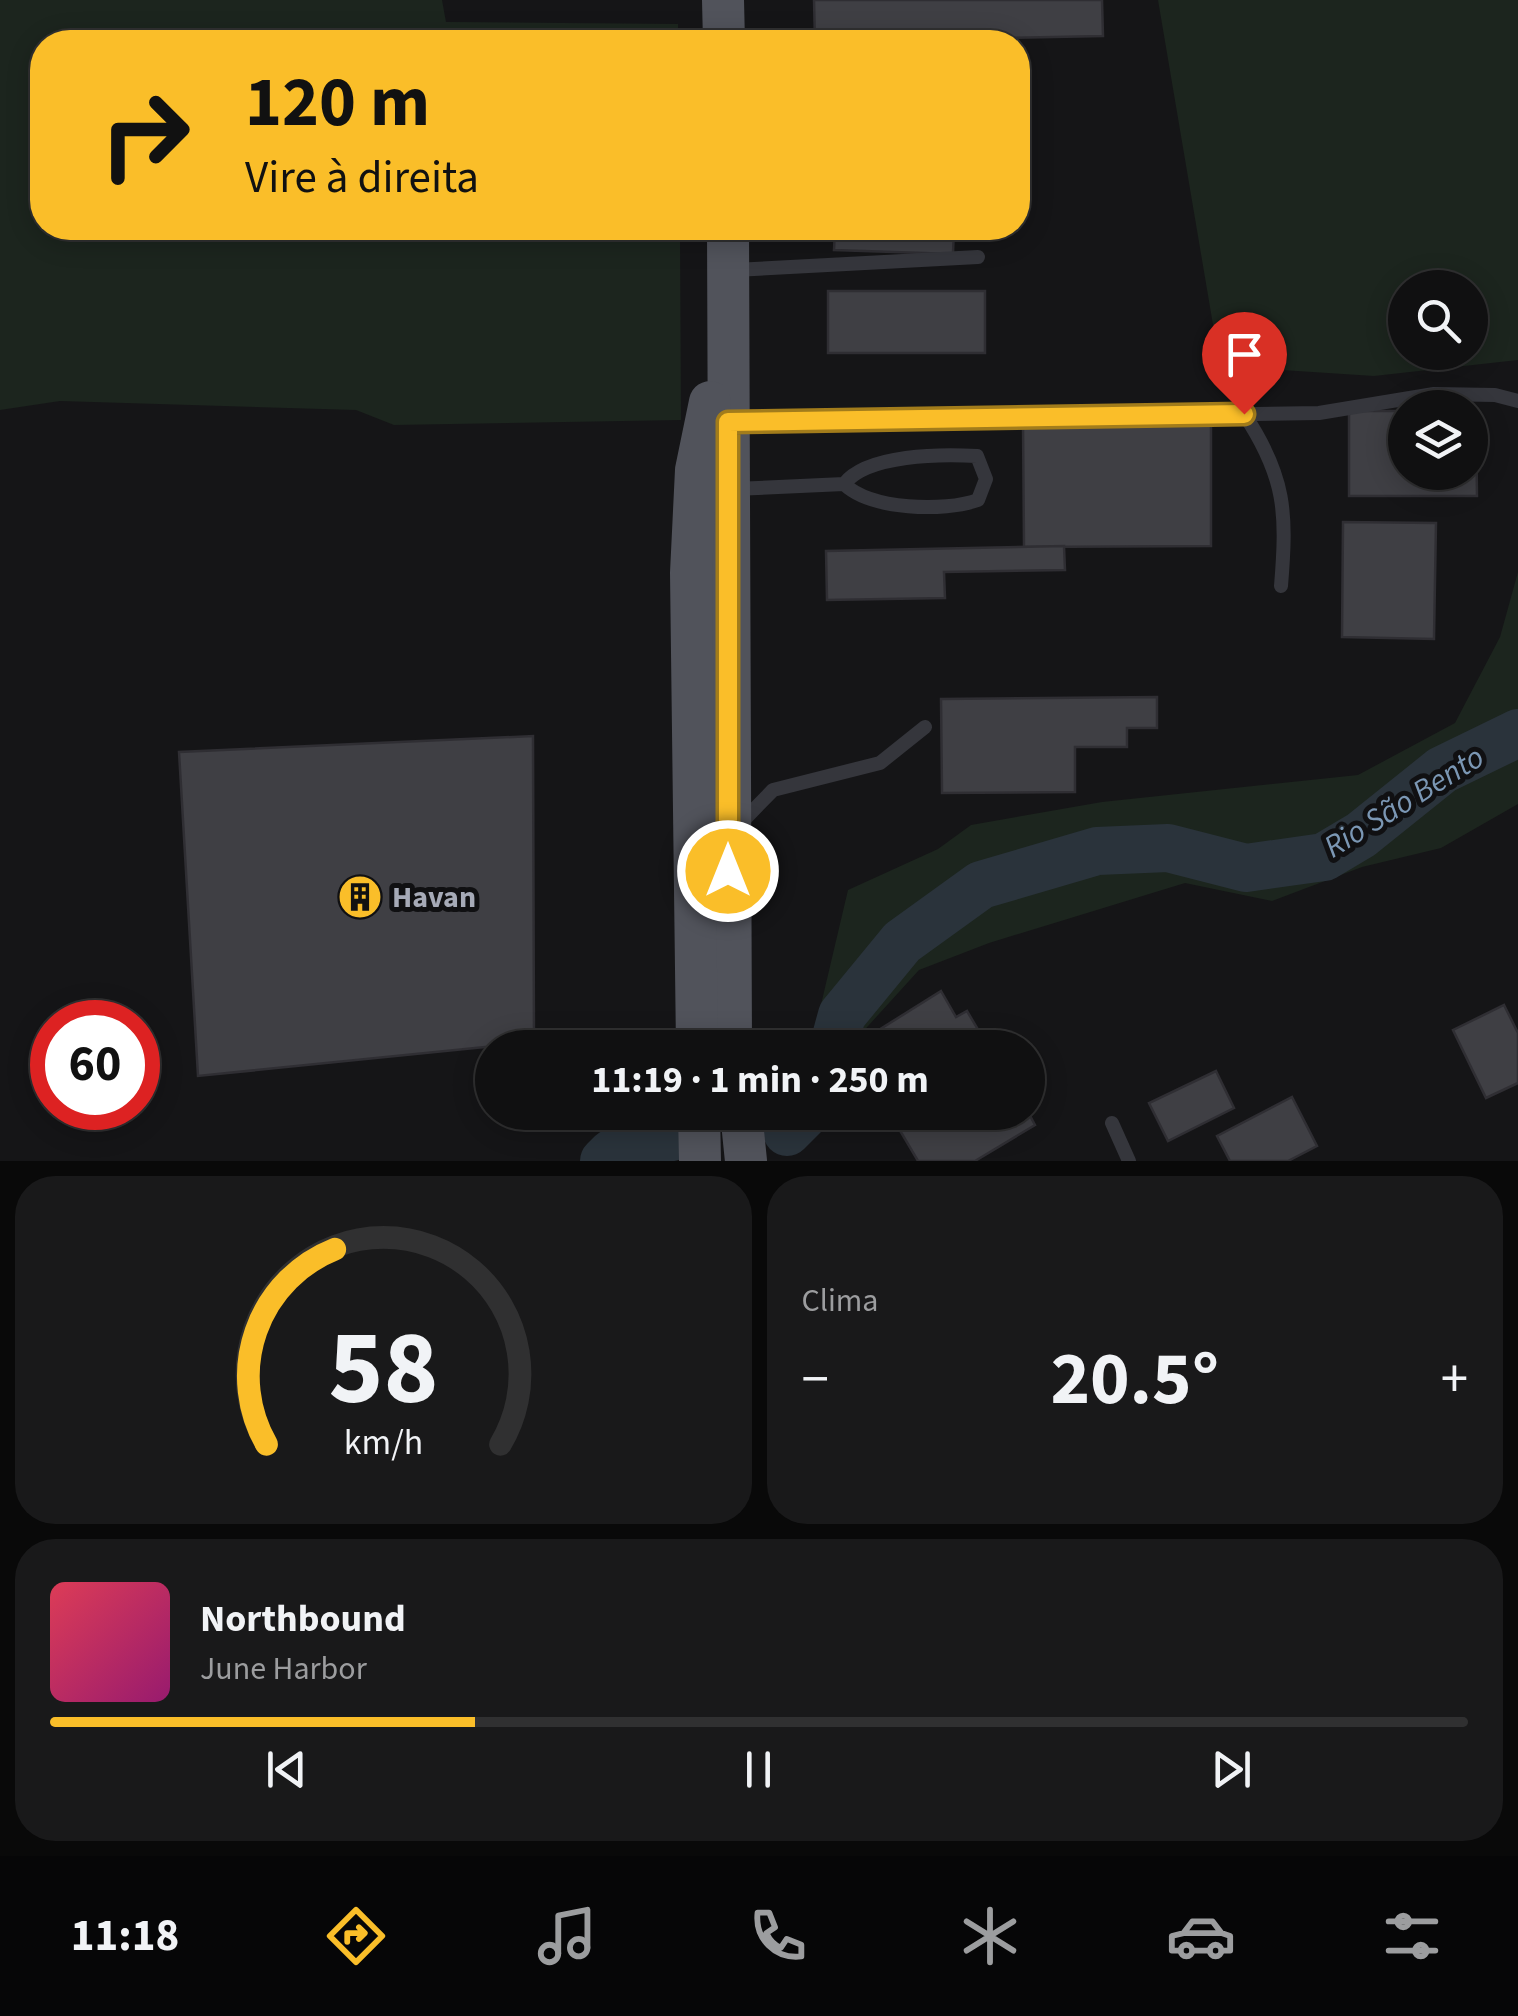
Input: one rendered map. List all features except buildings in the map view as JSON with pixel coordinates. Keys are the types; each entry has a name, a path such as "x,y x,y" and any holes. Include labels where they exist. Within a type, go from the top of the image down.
{"main road":[{"path":"723,0 724,30"},
{"path":"728,240 732,1030"},
{"path":"697,1030 691,573 696,470 728,314"},
{"path":"699,1130 700,1161"},
{"path":"736,1161 737,1130"},
{"path":"740,1130 746,1161"}],"lane":[{"path":"728,270 978,257"},
{"path":"728,422 1320,413 1434,394 1495,394 1518,401"},
{"path":"1244,414 1264,444 1285,499 1281,586"},
{"path":"728,490 844,484 852,492 884,502 961,506 978,500 986,479 977,456 942,454 892,461 851,474 844,484"},
{"path":"728,837 773,790 880,763 926,727"},
{"path":"1112,1124 1129,1161"}],"shaded area":[{"path":"0,0 442,0 446,22 678,24 678,30 30,30 30,240 680,240 681,420 394,425 356,410 60,401 0,410"},
{"path":"1158,0 1518,0 1518,360 1488,363 1488,270 1388,270 1388,370 1428,370 1374,376 1220,366"},
{"path":"1518,572 1518,804 1441,848 1362,867 1272,901 1185,883 989,943 919,970 864,1030 815,1030 848,890 938,849 971,825 1102,802 1358,775 1455,723 1500,637"}],"waterway":[{"name":"Rio São Bento","path":"838,1030 842,1015 902,942 981,885 1097,851 1168,848 1246,868 1324,857 1361,835 1442,770 1518,733"},
{"name":"Rio São Bento","path":"604,1161 612,1153 675,1136"}],"place":[{"name":"Havan","path":"360,897"}],"route":[{"path":"728,871 728,422 1244,414"}]}
